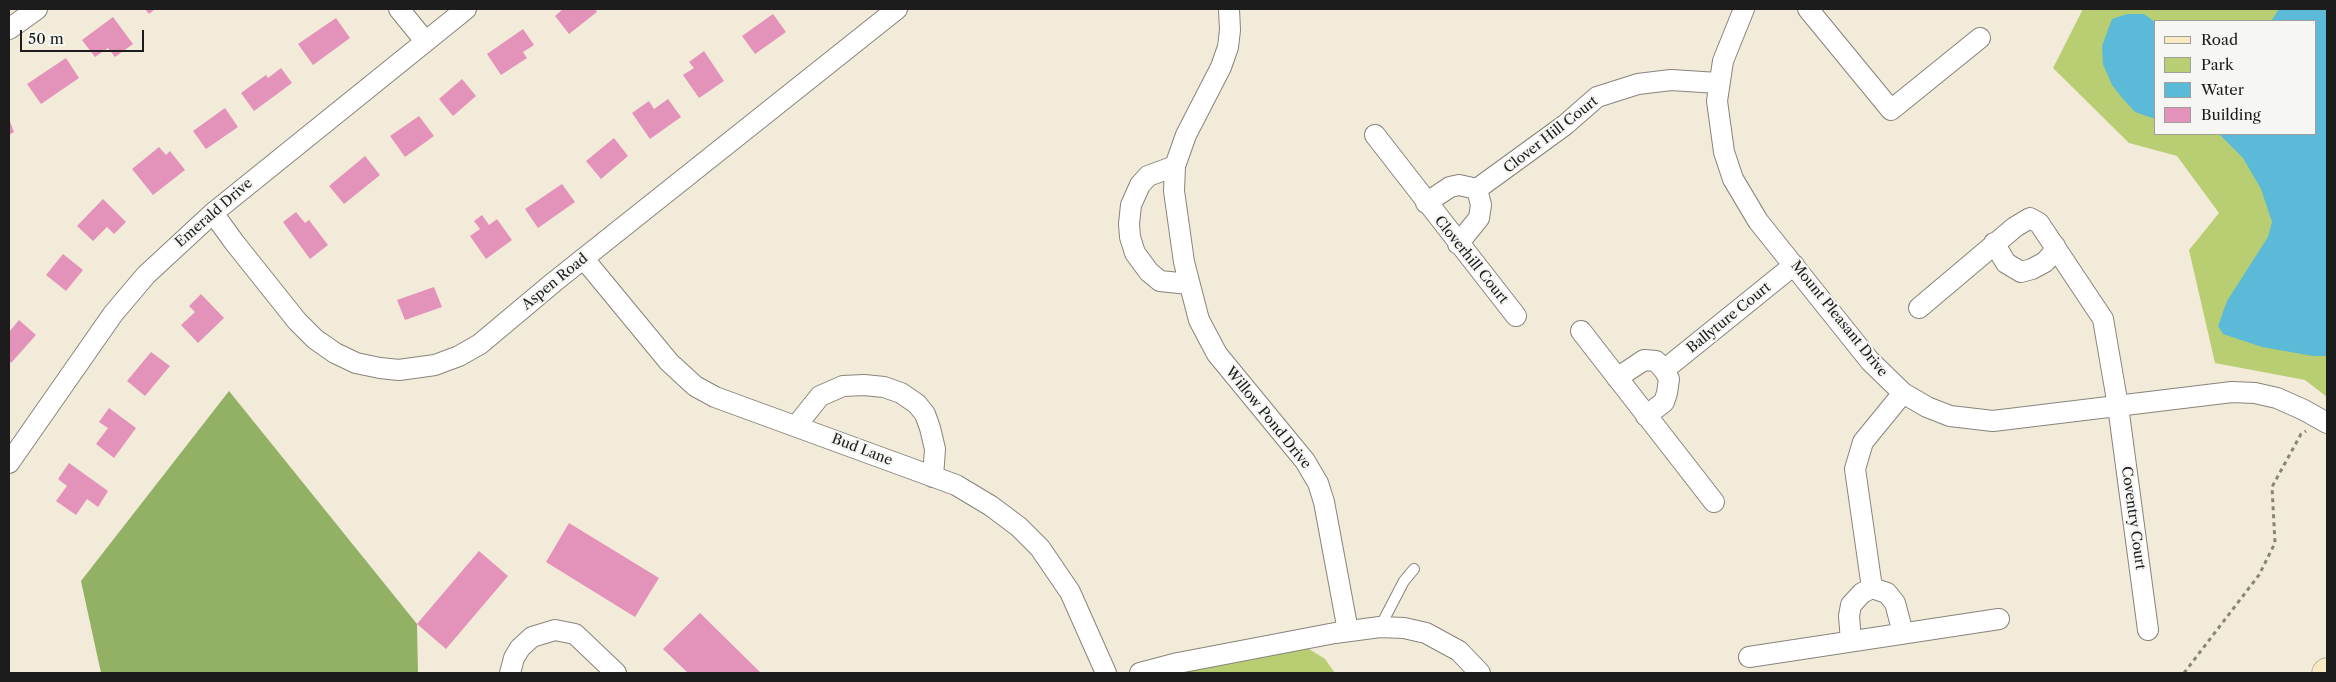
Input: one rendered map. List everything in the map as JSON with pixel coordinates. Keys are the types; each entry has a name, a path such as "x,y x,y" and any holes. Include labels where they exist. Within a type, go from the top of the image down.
{"street":[{"path":"9,28 37,9"},
{"path":"399,9 425,41"},
{"name":"Emerald Drive","path":"9,463 113,314 146,275 213,212 466,9"},
{"name":"Aspen Road","path":"213,212 286,307 315,339 335,353 356,363 380,368 421,368 459,356 480,344 897,9"},
{"name":"Willow Pond Drive","path":"1229,9 1230,30 1223,61 1186,135 1175,166 1176,213 1189,284 1198,320 1217,354 1305,461 1318,483 1324,502 1348,631"},
{"name":"Mount Pleasant Drive","path":"1744,9 1728,45 1718,83 1717,101 1720,132 1733,179 1758,221 1870,361 1903,393 1927,407 1950,416 1993,422 2232,392 2255,393 2277,398 2304,410 2326,424"},
{"path":"1808,9 1891,110 1980,38"},
{"name":"Clover Hill Court","path":"1477,189 1557,131 1597,97 1638,84 1671,80 1718,83"},
{"path":"1375,136 1426,203 1450,187 1459,185 1477,189 1482,205 1479,218 1458,244"},
{"path":"1175,166 1148,176 1140,185 1131,205 1130,237 1135,253 1149,272 1160,280 1189,284"},
{"name":"Cloverhill Court","path":"1426,203 1516,316"},
{"path":"1919,308 1994,243 2030,218 2039,223 2055,246 2052,254 2045,262 2021,272 2006,263 1994,243"},
{"name":"Coventry Court","path":"2055,246 2104,319 2118,406 2148,630"},
{"name":"Bud Lane","path":"584,259 669,362 695,386 715,397 956,486 991,506 1019,528 1040,548 1070,592 1106,673"},
{"name":"Ballyture Court","path":"1664,370 1794,265"},
{"path":"1582,331 1714,502"},
{"path":"1617,378 1644,360 1656,361 1664,370 1669,379 1664,402 1646,416"},
{"path":"796,426 820,396 843,386 864,384 884,387 901,393 917,404 925,414 935,449 933,477"},
{"path":"1872,588 1855,469 1863,442 1903,393"},
{"path":"1851,641 1849,616 1851,605 1862,593 1872,588 1887,593 1895,603 1902,633"},
{"path":"1749,657 1999,618"},
{"path":"1140,673 1178,663 1348,631 1380,627 1404,628 1426,633 1459,652 1480,673"},
{"path":"510,673 514,658 520,648 532,637 555,630 575,634 616,673"}],"lane":[{"path":"1380,627 1404,581 1414,569"}],"path":[{"path":"2184,673 2259,575 2274,543 2272,487 2301,434 2326,424"}],"green space":[{"path":"2083,9 2327,9 2327,397 2305,380 2215,363 2189,250 2219,213 2177,156 2129,143 2053,68"},
{"path":"229,391 417,624 418,673 101,673 81,581"},
{"path":"1298,642 1325,659 1335,673 1140,673"}],"water":[{"path":"2279,9 2327,9 2327,356 2313,356 2262,347 2223,334 2218,326 2227,301 2268,237 2272,222 2261,189 2243,158 2220,135 2316,135 2316,20 2272,20"},
{"path":"2127,14 2144,14 2154,21 2154,119 2135,112 2112,85 2103,64 2102,46 2112,19"}],"building":[{"path":"145,9 155,9 149,14"},
{"path":"563,9 595,9 597,12 569,34 555,16"},
{"path":"773,14 786,32 755,54 742,36"},
{"path":"113,17 133,44 115,57 108,48 95,57 82,40"},
{"path":"336,18 350,38 313,65 298,44"},
{"path":"523,29 534,45 523,52 527,58 501,75 487,54"},
{"path":"704,51 724,81 699,98 683,75 694,68 689,62"},
{"path":"66,58 79,78 41,104 27,84"},
{"path":"281,68 292,83 254,111 241,93 266,75 268,78"},
{"path":"462,79 476,96 453,116 439,99"},
{"path":"668,99 681,117 650,139 632,113 649,101 654,109"},
{"path":"225,108 238,127 206,149 193,131"},
{"path":"419,116 434,136 405,157 390,136"},
{"path":"9,119 14,132 9,135"},
{"path":"614,138 628,156 601,179 586,161"},
{"path":"159,147 166,155 170,151 185,170 153,195 132,169"},
{"path":"365,156 380,175 344,204 329,186"},
{"path":"562,184 575,202 538,228 525,209"},
{"path":"103,199 126,222 114,234 107,227 93,241 77,226"},
{"path":"296,212 305,223 309,220 328,245 310,259 283,222"},
{"path":"482,215 489,225 497,219 512,240 486,259 470,236 480,229 474,221"},
{"path":"63,254 83,270 66,291 46,275"},
{"path":"434,287 442,307 405,320 397,300"},
{"path":"201,294 224,318 198,343 181,325 195,312 189,306"},
{"path":"19,320 36,335 11,363 9,361 9,332"},
{"path":"151,352 170,366 145,396 127,381"},
{"path":"109,408 136,428 114,458 96,444 108,428 99,422"},
{"path":"69,463 108,491 98,507 87,499 76,515 56,501 67,486 58,479"},
{"path":"569,523 659,578 635,617 546,562"},
{"path":"479,551 508,576 446,649 417,624"},
{"path":"700,613 761,673 688,673 663,649"}]}
